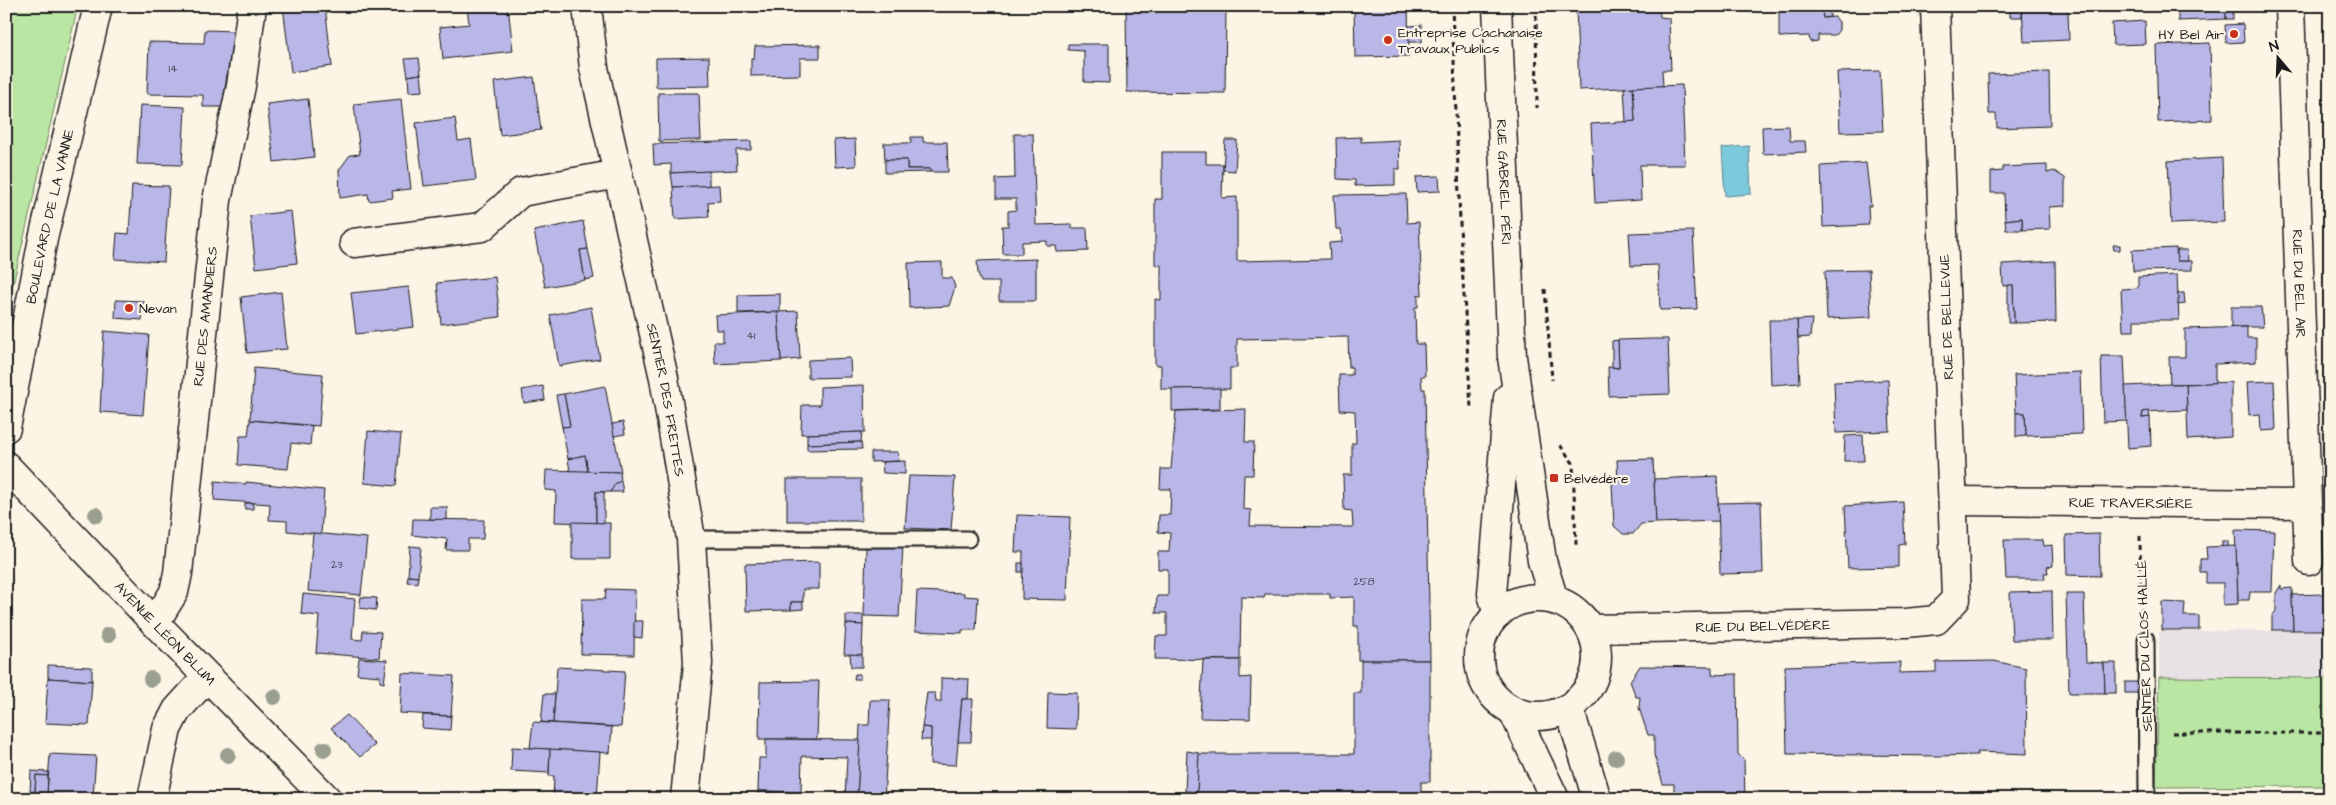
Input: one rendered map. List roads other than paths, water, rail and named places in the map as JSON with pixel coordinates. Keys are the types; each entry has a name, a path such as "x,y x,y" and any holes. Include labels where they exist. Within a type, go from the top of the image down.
{"street":[{"name":"BOULEVARD DE LA VANNE","path":"6,428 43,239 98,6"},
{"name":"RUE DES AMANDIERS","path":"155,623 174,592 178,573 217,200 241,86 252,6"},
{"name":"SENTIER DES FRETTES","path":"587,6 594,68 664,378 691,539 698,663 685,799"},
{"name":"RUE GABRIEL PÉRI","path":"1497,6 1512,357 1542,561 1554,600"},
{"name":"RUE DE BELLEVUE","path":"1935,6 1956,599 1936,620"},
{"name":"RUE DU BEL AIR","path":"2290,6 2309,561"},
{"path":"354,243 482,228 521,192 618,174"},
{"name":"RUE GABRIEL PÉRI","path":"1498,614 1492,594 1512,357"},
{"name":"AVENUE LÉON BLUM","path":"6,466 207,677 327,799"},
{"name":"RUE TRAVERSIÈRE","path":"1953,501 2307,504"},
{"path":"1532,598 1554,600 1571,608 1591,628 1596,644 1597,665 1595,677 1585,695 1569,708 1554,715 1533,717 1513,711 1496,700 1484,683 1479,661 1481,640 1498,614 1515,603 1532,598"},
{"name":"RUE DU BELVÉDÈRE","path":"1591,628 1906,624 1936,620"},
{"path":"152,799 167,729 177,710 207,677"},
{"path":"1569,708 1597,799"},
{"path":"1513,711 1555,799"}],"lane":[{"path":"691,539 968,539"},
{"name":"SENTIER DU CLOS HALLÉ","path":"2146,639 2147,799"}],"water":[{"path":"1749,146 1751,194 1725,196 1722,148"}],"place":[{"name":"HY Bel Air","path":"2234,34"},
{"name":"Entreprise Cachanaise Travaux Publics","path":"1388,40"},
{"name":"Nevan","path":"129,308"},
{"name":"Belvédère","path":"1554,478"}]}
